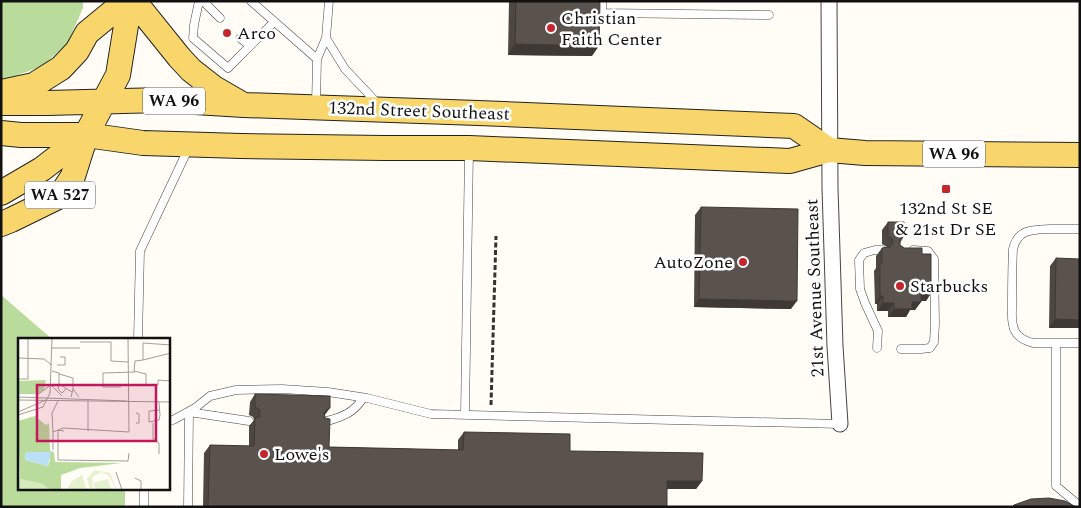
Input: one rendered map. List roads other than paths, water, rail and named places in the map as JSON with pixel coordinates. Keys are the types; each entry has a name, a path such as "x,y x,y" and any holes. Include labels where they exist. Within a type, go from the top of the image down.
{"main road":[{"path":"1,92 34,86 61,68 77,51 87,33 126,1"},
{"path":"132,1 191,70 214,88 244,106"},
{"name":"WA 527","path":"1,224 60,196 73,176 86,135 118,75 132,1"},
{"name":"132nd Street Southeast","path":"1,103 162,100 244,106 794,126 829,150"},
{"name":"132nd Street Southeast","path":"1,133 21,135 86,135 143,143 190,145 469,148 790,161 829,150 865,153 1080,155"},
{"path":"1,192 42,169 86,135"}],"street":[{"name":"21st Avenue Southeast","path":"829,1 829,150 835,346 840,424"}],"lane":[{"path":"199,1 193,38 228,68 274,22"},
{"path":"203,1 220,18"},
{"path":"251,1 317,59"},
{"path":"316,108 317,59 326,38 329,1"},
{"path":"602,1 602,13 769,15"},
{"path":"240,38 250,46"},
{"path":"326,38 345,69 384,110"},
{"path":"138,338 140,251 190,145"},
{"path":"465,415 469,148"},
{"path":"1080,229 1029,230 1020,235 1013,249 1012,297 1012,323 1020,338 1034,343 1080,343"},
{"path":"878,348 878,331 860,289 859,260 864,253 882,250"},
{"path":"901,348 930,348 934,342 935,324 934,259 928,251 906,250"},
{"path":"1056,343 1056,486 1080,506"},
{"path":"170,421 189,412 210,396 236,390 282,389 328,392 363,398 430,414 840,424"},
{"path":"324,422 345,416 358,406 363,398"},
{"path":"189,412 249,421"},
{"path":"188,507 189,412"},
{"path":"144,490 144,507"}],"place":[{"name":"Christian Faith Center","path":"551,28"},
{"name":"Arco","path":"227,33"},
{"name":"132nd St SE & 21st Dr SE","path":"946,189"},
{"name":"AutoZone","path":"743,262"},
{"name":"Starbucks","path":"900,286"},
{"name":"Lowe's","path":"264,454"}]}
